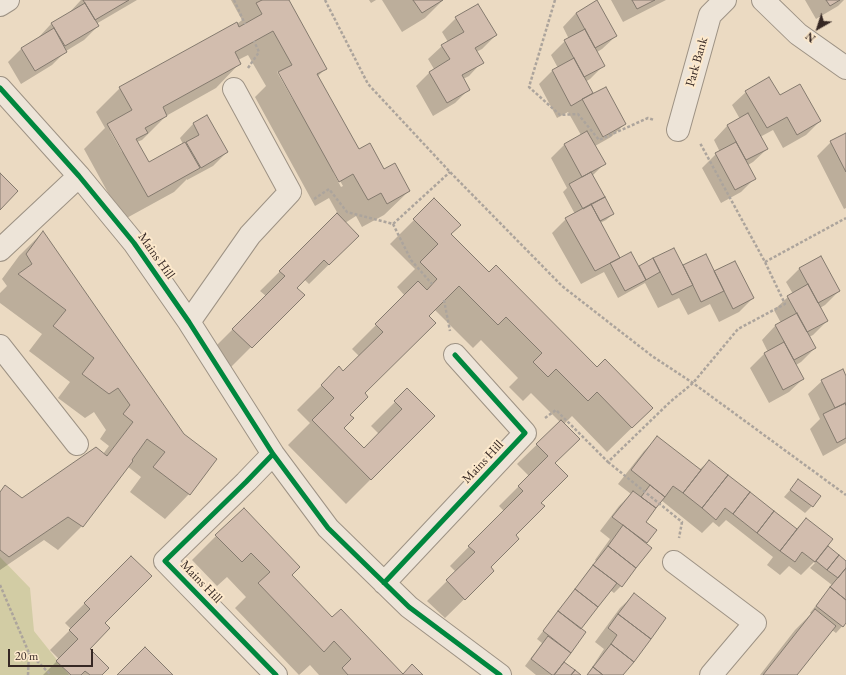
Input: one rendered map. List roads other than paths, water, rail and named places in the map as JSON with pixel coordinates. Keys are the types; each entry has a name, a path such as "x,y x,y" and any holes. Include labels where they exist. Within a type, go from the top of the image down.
{"street":[{"path":"0,5 8,0"},
{"name":"Park Bank","path":"678,130 710,15 725,0"},
{"path":"763,0 798,34 846,68"},
{"name":"Mains Hill","path":"0,88 79,176 134,243 189,322 273,454 328,528 409,607 500,675"},
{"path":"189,322 250,235 290,192 234,89"},
{"path":"0,250 79,176"},
{"path":"0,346 77,444"},
{"name":"Mains Hill","path":"384,583 525,433 455,355"},
{"name":"Mains Hill","path":"273,454 165,561 276,675"},
{"path":"674,562 755,623 711,675"}]}
